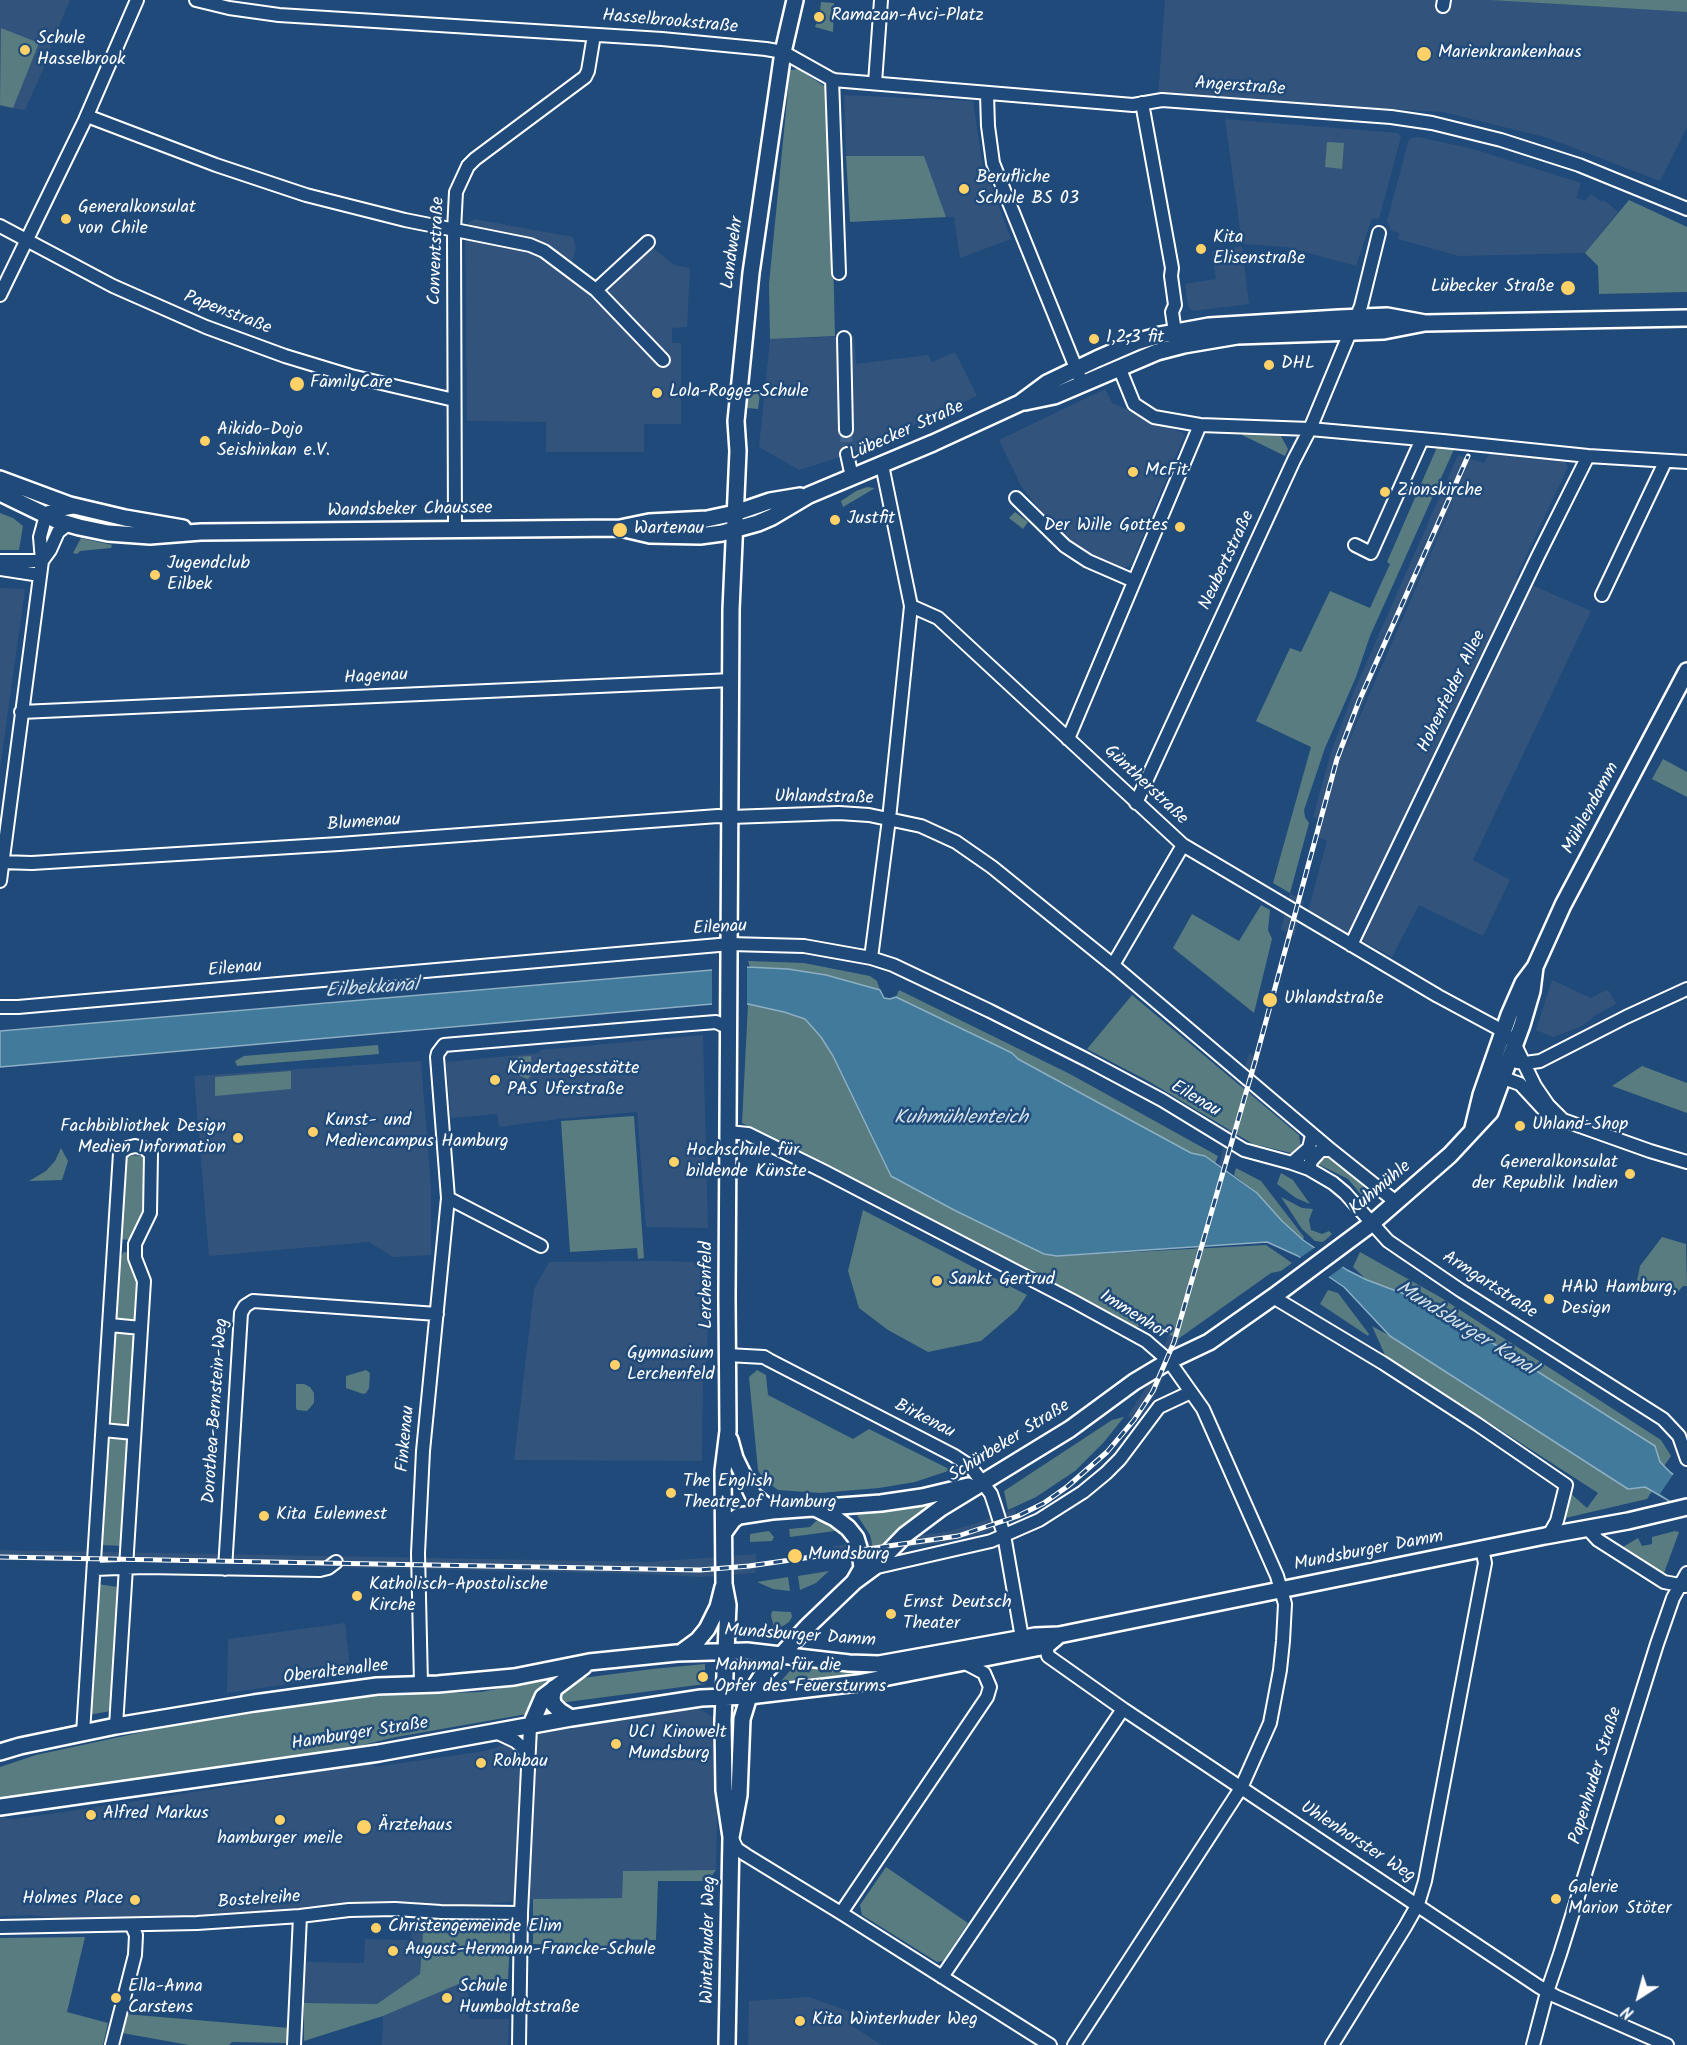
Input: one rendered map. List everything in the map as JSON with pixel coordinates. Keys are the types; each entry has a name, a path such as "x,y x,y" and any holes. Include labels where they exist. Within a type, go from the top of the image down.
{"main road":[{"name":"Landwehr","path":"734,530 738,452 736,421 745,320 783,52 795,0"},
{"name":"Lübecker Straße","path":"1079,376 1136,342 1180,331 1240,323 1387,316 1425,323"},
{"name":"Lübecker Straße","path":"734,530 772,517 809,495 1020,403 1047,383 1119,367 1169,349 1237,336 1384,331 1425,323 1687,318"},
{"name":"Wandsbeker Chaussee","path":"0,479 54,500 80,507 201,532"},
{"name":"Wandsbeker Chaussee","path":"0,493 68,524 108,533 150,536 201,532 620,528 649,522 707,519 735,513"},
{"name":"Lübecker Straße","path":"735,513 770,501 809,495"},
{"name":"Wandsbeker Chaussee","path":"620,528 650,535 700,536 734,530"},
{"path":"730,944 734,530"},
{"name":"Mühlendamm","path":"1503,1031 1522,983 1535,967 1568,895 1687,671"},
{"name":"Lerchenfeld","path":"724,1697 728,1605 724,1584 723,1471 728,1431 730,944"},
{"name":"Mühlendamm","path":"1515,1045 1532,991 1535,967"},
{"name":"Kuhmühle","path":"1306,1273 1371,1224 1450,1155 1490,1112 1503,1031"},
{"name":"Kuhmühle","path":"1496,1075 1517,1062 1515,1045"},
{"name":"Schürbeker Straße","path":"761,1677 780,1654 854,1582 873,1568 905,1534 941,1508 1070,1429 1134,1382 1169,1361 1209,1342 1306,1273"},
{"path":"728,1431 735,1458 746,1483 753,1495 772,1511"},
{"path":"724,1531 739,1516 922,1497 982,1482"},
{"path":"814,1508 835,1518 856,1538 862,1568 854,1582"},
{"name":"Mundsburger Damm","path":"679,1653 727,1650 879,1664 1022,1638 1059,1635 1684,1508"},
{"path":"679,1653 698,1640 707,1629 718,1607 724,1584"},
{"name":"Mundsburger Damm","path":"724,1697 858,1683 1046,1646 1059,1635"},
{"name":"Oberaltenallee","path":"0,1752 116,1726 254,1703 377,1686 466,1682 514,1677 589,1662 679,1653"},
{"path":"530,1727 540,1702 546,1694 589,1662"},
{"path":"724,1697 761,1677"},
{"name":"Winterhuder Weg","path":"731,1837 739,1795 742,1719 749,1696 761,1677"},
{"path":"554,1688 552,1697 554,1704 560,1712 571,1718"},
{"name":"Hamburger Straße","path":"0,1807 367,1755 571,1718 701,1698 724,1697"},
{"name":"Winterhuder Weg","path":"724,1697 724,1790 731,1837 727,2045"}],"street":[{"path":"0,295 87,116 137,0"},
{"name":"Hasselbrookstraße","path":"196,0 256,13 679,40 783,52"},
{"path":"875,84 881,0"},
{"name":"Conventstraße","path":"455,530 454,230 456,192 468,166 585,76 588,71 594,35"},
{"name":"Angerstraße","path":"783,52 832,80 1133,105 1162,100 1391,117 1432,123 1501,140 1579,165 1687,210"},
{"path":"832,80 839,273"},
{"path":"987,94 993,163 1079,376"},
{"path":"1142,103 1172,268 1175,305 1172,312 1180,331 1169,349"},
{"path":"87,116 216,165 306,195 454,230 530,245 544,251 596,290 663,360"},
{"name":"Papenstraße","path":"0,226 127,293 206,327 285,356 351,376 454,400"},
{"name":"Neubertstraße","path":"1136,803 1293,460 1310,429 1351,333 1379,233"},
{"path":"596,290 648,242"},
{"path":"844,338 846,430"},
{"path":"1119,367 1137,408 1154,417 1200,425 1310,429 1588,456 1687,462"},
{"path":"1068,739 1200,425"},
{"path":"1355,545 1371,553 1422,439"},
{"path":"847,454 852,477"},
{"name":"Hohenfelder Allee","path":"1351,945 1588,456"},
{"path":"1602,595 1665,462"},
{"path":"871,958 889,819 911,606 882,465"},
{"path":"1016,498 1025,504 1065,546 1088,561 1134,581"},
{"path":"0,881 42,561 40,537 46,515 55,509 80,507"},
{"path":"42,561 58,532 68,524"},
{"path":"0,561 42,561"},
{"path":"0,569 40,575"},
{"name":"Güntherstraße","path":"911,606 938,618 1183,845 1438,996 1503,1031"},
{"name":"Hagenau","path":"21,712 732,680"},
{"name":"Uhlandstraße","path":"731,817 839,813 869,815 921,826 956,842 993,867 1113,965 1312,1135 1396,1202"},
{"name":"Blumenau","path":"1,862 32,863 718,816 731,817"},
{"path":"1113,965 1183,845"},
{"name":"Eilenau","path":"0,1007 730,944 804,946 871,958 980,1006 1162,1100 1244,1150 1309,1169 1340,1188 1371,1224"},
{"path":"1548,1105 1546,1095 1536,1077 1536,1066 1540,1061 1687,989"},
{"name":"Finkenau","path":"421,1684 418,1543 423,1451 448,1198 436,1057 444,1045 707,1022 716,1022 729,1029"},
{"path":"1503,1031 1515,1045"},
{"path":"1517,1062 1540,1061"},
{"path":"1517,1062 1548,1105 1563,1120"},
{"path":"1496,1075 1520,1084 1545,1111 1563,1120 1687,1162"},
{"name":"Immenhof","path":"728,1132 748,1134 1146,1341 1169,1361 1203,1409 1273,1565 1285,1604 1281,1660 1270,1723 1241,1788 1074,2045"},
{"path":"1292,1163 1309,1148 1312,1135"},
{"path":"83,1733 120,1154 127,1148 135,1146 144,1148 151,1154 150,1213 135,1244 135,1258 144,1281 116,1726"},
{"path":"1309,1169 1311,1161 1321,1150 1331,1150"},
{"path":"448,1198 541,1246"},
{"name":"Armgartstraße","path":"1371,1224 1388,1241 1451,1284 1663,1419 1683,1435 1687,1459"},
{"path":"115,1242 135,1244"},
{"path":"1273,1297 1490,1432 1566,1485 1557,1521 1549,1535"},
{"name":"Dorothea-Bernstein-Weg","path":"225,1569 241,1313 244,1306 253,1301 437,1314"},
{"path":"110,1325 141,1328"},
{"name":"Birkenau","path":"728,1355 764,1357 970,1466 991,1494 1004,1535 1022,1638"},
{"path":"873,1568 991,1541 1039,1520 1083,1492 1120,1459 1159,1407 1191,1392"},
{"path":"104,1430 134,1433"},
{"path":"1587,1528 1598,1540 1664,1582 1683,1586"},
{"path":"1332,2045 1418,1904 1425,1881 1485,1563 1482,1549"},
{"path":"95,1569 125,1567 320,1570 336,1562"},
{"name":"Papenhuder Straße","path":"1533,2045 1547,1992 1657,1644 1687,1573"},
{"name":"Uhlenhorster Weg","path":"1046,1646 1048,1656 1123,1708 1547,1992 1667,2045"},
{"path":"841,1913 987,1697 990,1687 984,1673 965,1663"},
{"path":"942,1977 1123,1708"},
{"path":"519,2045 521,1913 530,1727"},
{"path":"498,1733 522,1746 527,1756"},
{"path":"731,1837 737,1849 746,1856 1050,2045"},
{"name":"Bostelreihe","path":"0,1927 132,1926 300,1916 349,1910 395,1909 521,1913"},
{"path":"294,2045 300,1916"},
{"path":"112,2045 135,1955 136,1935 132,1926"}],"shaded area":[{"name":"Schule Hasselbrook","path":"0,0 70,0 25,110 0,106"},
{"name":"Marienkrankenhaus","path":"1165,0 1489,0 1687,12 1687,127 1660,181 1548,138 1443,112 1158,96"},
{"name":"Berufliche Schule BS 03","path":"844,95 973,101 982,161 1011,239 960,258 954,217 946,217 924,156 846,156"},
{"path":"1225,119 1398,133 1401,137 1379,219 1372,218 1356,266 1287,247 1242,244"},
{"path":"1418,137 1473,149 1581,183 1576,198 1585,201 1591,194 1602,202 1604,200 1618,212 1585,253 1459,256 1398,239 1399,233 1392,231 1387,221 1409,139"},
{"path":"474,219 573,237 576,248 572,264 591,278 601,278 643,240 674,265 690,268 687,327 672,328 672,343 681,343 681,424 644,424 644,452 546,452 546,422 467,421 465,226"},
{"path":"1242,246 1249,304 1193,311 1188,307 1185,284 1216,279 1212,252"},
{"path":"854,336 856,364 928,355 932,362 955,352 977,396 853,453 799,470 759,447 770,339"},
{"path":"1105,389 1112,403 1185,434 1131,565 1121,569 1075,546 1054,528 1021,486 999,440"},
{"path":"1491,451 1564,459 1568,467 1516,578 1591,611 1473,860 1510,880 1483,936 1419,905 1392,957 1308,911 1327,841 1318,837 1323,821 1313,817 1331,752 1354,691 1458,455 1484,463","holes":["1453,502 1342,757 1376,671"]},
{"path":"0,588 25,589 0,769"},
{"path":"1290,893 1304,901 1294,936 1281,929"},
{"path":"1552,980 1591,998 1606,990 1609,991 1616,1004 1582,1026 1553,1037 1536,1030"},
{"name":"Hochschule für bildende Künste","path":"703,1035 708,1228 646,1227 637,1112 499,1127 497,1114 451,1118 446,1062 539,1053 540,1050"},
{"path":"1249,1053 1259,1060 1184,1318 1178,1347 1156,1393 1137,1422 1128,1416 1146,1387 1166,1342 1219,1164"},
{"name":"Kunst- und Mediencampus Hamburg","path":"421,1061 431,1187 431,1255 393,1257 369,1242 209,1256 194,1076"},
{"name":"Gymnasium Lerchenfeld","path":"549,1262 709,1262 707,1360 703,1371 702,1461 514,1460 534,1289"},
{"path":"1015,1509 1019,1519 981,1534 947,1542 835,1558 833,1546 946,1532"},
{"path":"0,1550 649,1562 756,1554 755,1573 700,1577 0,1560"},
{"path":"345,1623 351,1675 227,1693 228,1639"},
{"path":"697,1707 719,1721 716,1870 623,1871 622,1898 533,1899 449,1908 200,1920 0,1916 0,1817 15,1819 84,1809 373,1762 374,1767 485,1751 540,1733"},
{"name":"August-Hermann-Francke-Schule","path":"412,1917 424,1919 420,1974 377,2004 304,2003 306,1962 364,1963 365,1939 411,1940"},
{"name":"Schule Humboldtstraße","path":"468,1979 469,2019 509,2019 508,2045 382,2045 383,2016"},
{"name":"Kita Winterhuder Weg","path":"809,1997 848,2011 853,2017 851,2025 882,2045 748,2045 749,2001"}],"green space":[{"path":"1489,0 1687,0 1687,12 1557,4"},
{"path":"821,2 834,3 833,32 815,27 817,22 825,18 820,11"},
{"path":"1,28 39,43 13,108 0,105"},
{"path":"798,69 829,89 835,336 770,339 769,284 790,70"},
{"path":"1327,142 1344,143 1342,169 1325,167"},
{"path":"846,156 924,156 946,217 850,222"},
{"path":"1629,200 1687,227 1687,292 1599,294 1598,266 1585,253"},
{"path":"756,391 760,393 758,409 747,408 746,398"},
{"path":"1244,432 1281,436 1288,449 1285,456 1242,435"},
{"path":"1438,445 1455,447 1370,636 1356,677 1325,748 1304,810 1309,823 1290,893 1273,883 1311,747 1256,721 1290,648 1301,652 1330,591 1370,608 1390,564 1387,562"},
{"path":"867,487 875,488 843,507 841,501"},
{"path":"1015,512 1028,522 1023,529 1009,518"},
{"path":"0,513 13,518 23,526 19,550 0,550"},
{"path":"81,538 112,545 111,548 73,553"},
{"path":"1663,759 1687,772 1687,797 1652,779"},
{"path":"1261,905 1270,910 1268,930 1272,939 1254,1013 1173,948 1192,914 1239,941"},
{"path":"748,961 804,963 870,976 877,981 880,990 826,975 788,969 750,967"},
{"path":"899,990 1070,1074 1218,1156 1215,1164 1205,1156 1191,1153 1018,1059 1012,1053 896,997"},
{"path":"1132,995 1299,1135 1301,1148 1295,1154 1253,1144 1150,1082 1087,1049"},
{"path":"748,1004 805,1019 821,1037 833,1056 891,1176 1044,1254 1057,1256 1266,1245 1292,1263 1281,1271 1271,1273 1178,1339 1153,1326 1132,1327 742,1123"},
{"path":"378,1045 379,1054 237,1066 235,1061 244,1056"},
{"path":"531,1056 532,1073 528,1079 520,1076 518,1057"},
{"path":"1642,1066 1687,1083 1687,1113 1612,1086"},
{"path":"291,1071 291,1089 215,1096 215,1077"},
{"path":"634,1116 644,1258 638,1259 637,1248 570,1252 561,1121"},
{"path":"61,1148 68,1161 62,1180 29,1181 46,1171 55,1161"},
{"path":"1326,1154 1359,1180 1367,1191 1362,1196 1348,1179 1316,1163 1318,1158"},
{"path":"123,1155 150,1156 146,1162 142,1209 146,1210 131,1240 117,1239 122,1220 126,1160 123,1159"},
{"path":"1236,1168 1261,1181 1304,1237 1303,1240 1257,1193 1234,1175"},
{"path":"1281,1173 1293,1180 1310,1204 1296,1198 1277,1184"},
{"path":"1281,1197 1302,1208 1313,1209 1309,1220 1311,1230 1322,1234 1329,1231 1332,1234 1323,1242 1315,1241 1302,1229"},
{"path":"863,1210 1027,1295 1017,1310 981,1341 928,1352 888,1330 859,1308 848,1271"},
{"path":"1662,1237 1686,1244 1687,1286 1683,1286 1678,1292 1656,1294 1637,1281 1640,1266"},
{"path":"124,1252 131,1253 140,1279 135,1322 116,1321 113,1299 118,1299 119,1280 115,1271 117,1256 121,1256"},
{"path":"1360,1252 1440,1297 1661,1440 1671,1456 1664,1466 1660,1462 1655,1446 1431,1304 1367,1280 1353,1267"},
{"path":"1328,1290 1338,1293 1369,1334 1368,1336 1320,1304"},
{"path":"1372,1326 1628,1489 1645,1487 1652,1491 1647,1499 1561,1519 1569,1492 1587,1508 1598,1493 1385,1355"},
{"path":"115,1330 130,1331 134,1338 128,1429 109,1427 113,1363 109,1360"},
{"path":"366,1370 370,1373 369,1388 366,1393 346,1388 346,1376"},
{"path":"757,1370 766,1375 768,1395 853,1439 869,1429 951,1470 915,1482 879,1488 820,1493 778,1490 763,1479 758,1470 749,1377"},
{"path":"296,1384 310,1387 314,1393 314,1403 307,1411 296,1408"},
{"path":"1124,1417 1104,1442 1075,1471 1036,1497 1008,1510 1004,1491 1112,1420"},
{"path":"112,1436 130,1437 125,1546 100,1545 105,1439 110,1440"},
{"path":"942,1500 909,1523 877,1552 874,1552 870,1535 857,1515 857,1512"},
{"path":"820,1520 837,1529 790,1537 789,1529 810,1527"},
{"path":"769,1531 774,1537 772,1541 750,1542 750,1534"},
{"path":"1679,1532 1664,1573 1623,1547 1638,1538 1642,1546 1652,1544 1652,1537"},
{"path":"829,1571 816,1583 800,1590 798,1576"},
{"path":"788,1577 790,1591 773,1589 757,1582"},
{"path":"97,1584 118,1587 111,1711 88,1715"},
{"path":"772,1611 791,1612 792,1617 783,1626 774,1627"},
{"path":"705,1664 705,1684 559,1703 560,1692 582,1678"},
{"path":"795,1665 870,1673 869,1675 775,1688"},
{"path":"549,1679 535,1695 527,1714 396,1737 350,1748 0,1798 0,1767 36,1755 189,1722 381,1695 481,1692"},
{"path":"886,1867 968,1923 943,1961 937,1962 862,1915 860,1905"},
{"path":"716,1870 708,1881 658,1881 656,1940 610,1939 609,1946 533,1944 533,1899 622,1898 623,1871"},
{"path":"511,1918 508,1979 468,1980 383,2016 304,2041 304,2003 377,2004 420,1974 424,1919"},
{"path":"85,1937 67,2012 108,2023 103,2045 0,2045 0,1938"},
{"path":"125,2014 290,2028 289,2043 232,2042 229,2045 189,2045 122,2033"}],"water":[{"path":"747,967 788,969 826,975 880,990 884,998 896,997 1012,1053 1018,1059 1191,1153 1205,1156 1257,1193 1303,1240 1347,1270 1431,1304 1655,1446 1660,1462 1671,1473 1687,1483 1687,1511 1645,1487 1628,1489 1390,1336 1344,1287 1298,1256 1267,1242 1057,1256 1044,1254 891,1176 833,1056 821,1037 805,1019 784,1012 748,1004 712,1004 0,1067 0,1031"}],"pier":[{"path":"747,966 747,1005 712,1005 712,967"},
{"path":"1317,1246 1345,1265 1326,1279 1297,1260"},
{"path":"1674,1473 1687,1481 1687,1512 1660,1494"}],"tunnel":[{"path":"846,430 847,454"}],"railway":[{"path":"0,1557 700,1570 749,1566 958,1536 1018,1516 1044,1503 1068,1486 1107,1452 1134,1420 1153,1391 1174,1342 1256,1058 1337,759 1359,701 1468,456"}],"place":[{"name":"Ramazan-Avci-Platz","path":"819,17"},
{"name":"Schule Hasselbrook","path":"25,50"},
{"name":"Marienkrankenhaus","path":"1424,54"},
{"name":"Berufliche Schule BS 03","path":"964,189"},
{"name":"Generalkonsulat von Chile","path":"66,219"},
{"name":"Kita Elisenstraße","path":"1201,249"},
{"name":"Lübecker Straße","path":"1568,288"},
{"name":"1,2,3 fit","path":"1094,339"},
{"name":"DHL","path":"1269,365"},
{"name":"FamilyCare","path":"297,384"},
{"name":"Lola-Rogge-Schule","path":"657,393"},
{"name":"Aikido-Dojo Seishinkan e.V.","path":"205,441"},
{"name":"McFit","path":"1133,472"},
{"name":"Zionskirche","path":"1385,492"},
{"name":"Justfit","path":"835,520"},
{"name":"Der Wille Gottes","path":"1180,527"},
{"name":"Wartenau","path":"620,530"},
{"name":"Jugendclub Eilbek","path":"155,575"},
{"name":"Uhlandstraße","path":"1270,1000"},
{"name":"Kindertagesstätte PAS Uferstraße","path":"495,1080"},
{"name":"Uhland-Shop","path":"1520,1126"},
{"name":"Kunst- und Mediencampus Hamburg","path":"313,1132"},
{"name":"Fachbibliothek Design Medien Information","path":"238,1138"},
{"name":"Hochschule für bildende Künste","path":"674,1162"},
{"name":"Generalkonsulat der Republik Indien","path":"1630,1174"},
{"name":"Sankt Gertrud","path":"937,1281"},
{"name":"HAW Hamburg, Design","path":"1549,1299"},
{"name":"Gymnasium Lerchenfeld","path":"615,1365"},
{"name":"The English Theatre of Hamburg","path":"671,1493"},
{"name":"Kita Eulennest","path":"264,1516"},
{"name":"Mundsburg","path":"795,1556"},
{"name":"Katholisch-Apostolische Kirche","path":"357,1596"},
{"name":"Ernst Deutsch Theater","path":"891,1614"},
{"name":"Mahnmal für die Opfer des Feuersturms","path":"703,1677"},
{"name":"UCI Kinowelt Mundsburg","path":"616,1744"},
{"name":"Rohbau","path":"481,1763"},
{"name":"Alfred Markus","path":"91,1815"},
{"name":"hamburger meile","path":"280,1820"},
{"name":"Ärztehaus","path":"364,1827"},
{"name":"Galerie Marion Stöter","path":"1556,1899"},
{"name":"Holmes Place","path":"135,1900"},
{"name":"Christengemeinde Elim","path":"376,1928"},
{"name":"August-Hermann-Francke-Schule","path":"393,1951"},
{"name":"Ella-Anna Carstens","path":"116,1998"},
{"name":"Schule Humboldtstraße","path":"447,1998"},
{"name":"Kita Winterhuder Weg","path":"800,2021"}],"water label":[{"name":"Eilbekkanal","path":"372,990"},
{"name":"Kuhmühlenteich","path":"961,1120"},
{"name":"Mundsburger Kanal","path":"1465,1330"}]}
